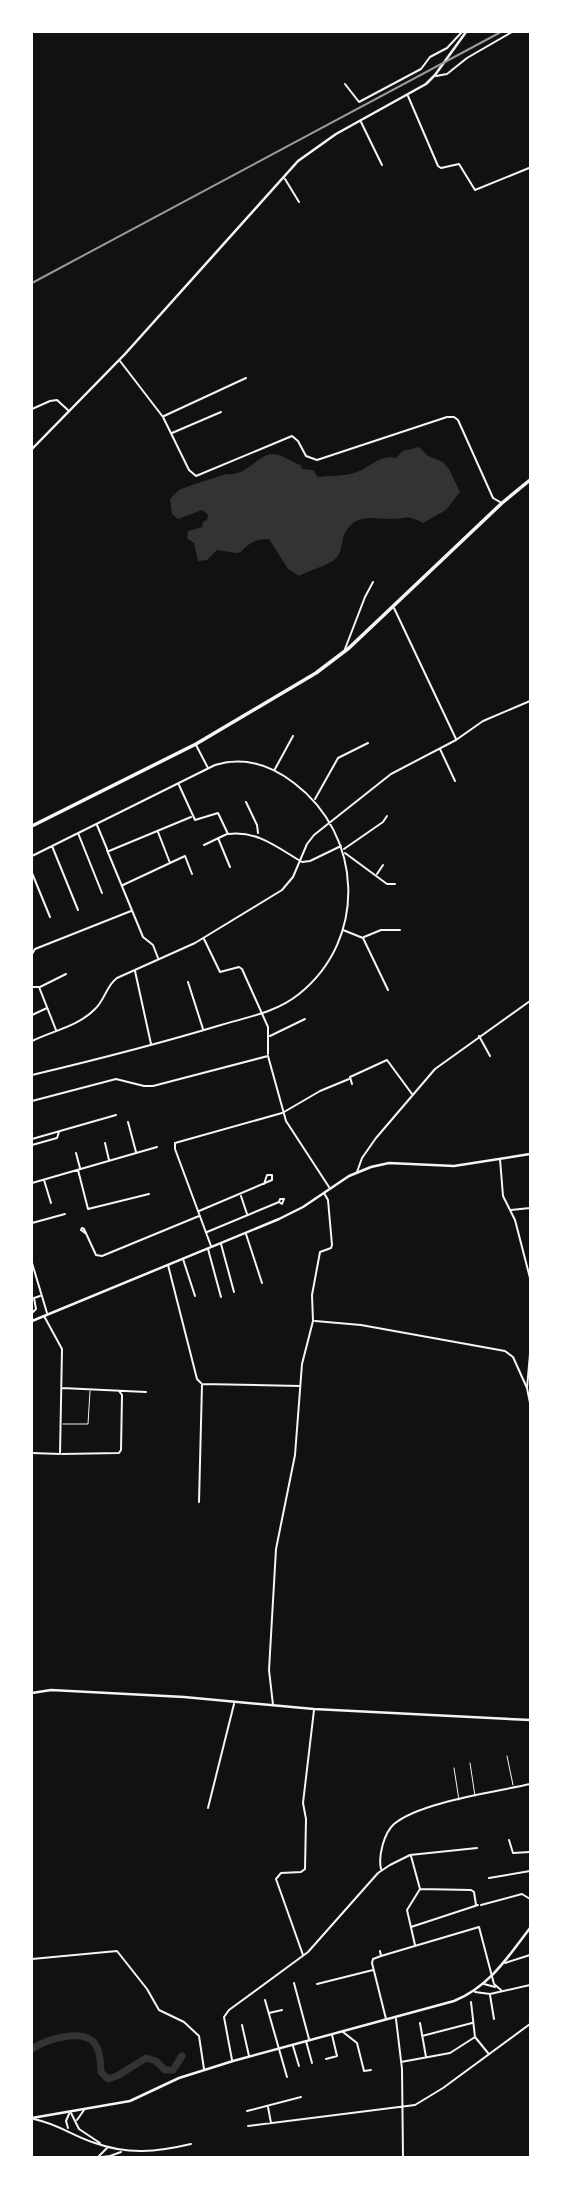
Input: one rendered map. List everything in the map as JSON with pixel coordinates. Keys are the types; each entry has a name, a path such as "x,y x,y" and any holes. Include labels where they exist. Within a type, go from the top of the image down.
{"main road":[{"path":"32,449 119,360 283,177 313,149 408,96 435,75 465,32"},
{"path":"32,826 196,744 316,673 343,653 502,503 530,480"},
{"path":"32,1321 294,1212 357,1172 389,1163 454,1166 530,1154"},
{"path":"32,1693 51,1690 184,1697 314,1709 530,1720"},
{"path":"32,2118 130,2101 179,2078 233,2061 454,2001 474,1992 493,1976 530,1928"}],"street":[{"path":"345,84 359,102 421,69 429,57 447,48 465,32"},
{"path":"435,75 447,74 467,58 512,32"},
{"path":"408,96 438,166 441,168 459,164 475,190 528,168"},
{"path":"360,121 382,165"},
{"path":"283,177 299,202"},
{"path":"119,360 163,417 189,470 196,476 292,436 306,456 317,460 454,417 458,420 493,498 502,503"},
{"path":"163,417 246,378"},
{"path":"32,409 57,400 70,411"},
{"path":"171,433 221,412"},
{"path":"343,653 373,582"},
{"path":"393,607 456,740"},
{"path":"32,1041 86,1017 97,1007 110,983 204,938 282,890 291,880 310,839 391,774 456,740 483,721 530,701"},
{"path":"274,770 293,736"},
{"path":"314,800 338,758 368,743"},
{"path":"196,744 208,769"},
{"path":"439,748 455,781"},
{"path":"32,856 208,769 222,763 243,761 259,763 274,770 314,800 330,821 342,845 348,890 342,930 328,961 313,981 291,1000 262,1013 204,1030 32,1075"},
{"path":"178,783 192,817 197,820 218,813 228,834"},
{"path":"246,802 257,825 257,835"},
{"path":"344,851 383,822 387,816"},
{"path":"108,850 192,817"},
{"path":"97,824 143,937 153,945 158,960"},
{"path":"157,831 170,863"},
{"path":"204,845 228,834 247,832 300,860 310,861 342,845"},
{"path":"78,833 102,893"},
{"path":"218,838 230,867"},
{"path":"52,846 78,910"},
{"path":"344,851 387,884 395,884"},
{"path":"122,885 185,856 192,874"},
{"path":"376,875 383,865"},
{"path":"32,873 50,917"},
{"path":"32,954 35,949 132,911"},
{"path":"342,930 363,938 388,990"},
{"path":"363,938 381,930 400,930"},
{"path":"204,938 221,973 239,967 242,969 262,1013 269,1036 268,1056 283,1112 290,1128 330,1189"},
{"path":"134,970 151,1045"},
{"path":"32,987 39,987 66,974"},
{"path":"188,982 204,1030"},
{"path":"39,987 56,1031"},
{"path":"357,1172 362,1158 376,1138 442,1062 530,1001"},
{"path":"32,1015 48,1008"},
{"path":"269,1036 305,1019"},
{"path":"479,1036 490,1056"},
{"path":"32,1101 116,1079 153,1086 268,1056"},
{"path":"221,1297 206,1233 175,1143 283,1112 383,1060 387,1060 412,1095"},
{"path":"349,1079 352,1084"},
{"path":"32,1139 116,1115"},
{"path":"128,1122 136,1153"},
{"path":"32,1145 57,1138 59,1131"},
{"path":"105,1143 109,1161"},
{"path":"32,1183 157,1147"},
{"path":"76,1153 88,1209 149,1194"},
{"path":"500,1159 503,1196 515,1220 530,1278"},
{"path":"44,1179 51,1203"},
{"path":"198,1211 264,1184"},
{"path":"273,1706 269,1670 276,1549 295,1455 302,1364 313,1321 312,1295 320,1252 332,1245 328,1200 324,1193"},
{"path":"241,1196 247,1214"},
{"path":"206,1233 278,1202"},
{"path":"510,1210 530,1208"},
{"path":"32,1223 65,1214"},
{"path":"85,1233 96,1255 102,1256 200,1216"},
{"path":"245,1233 262,1283"},
{"path":"220,1243 234,1292"},
{"path":"183,1258 195,1296"},
{"path":"32,1263 45,1315 62,1349 60,1454"},
{"path":"167,1264 197,1379 202,1384 300,1385"},
{"path":"32,1313 36,1309 34,1298 41,1296"},
{"path":"313,1321 361,1325 505,1351 513,1357 527,1388 530,1404"},
{"path":"527,1388 530,1354"},
{"path":"199,1502 202,1384"},
{"path":"61,1388 146,1392"},
{"path":"32,1453 118,1453 121,1450 122,1395 119,1391"},
{"path":"208,1808 234,1702"},
{"path":"303,1956 276,1879 281,1873 303,1871 306,1819 303,1803 314,1709"},
{"path":"381,1870 382,1848 394,1824 413,1814 459,1800 530,1784"},
{"path":"509,1840 513,1853 530,1853"},
{"path":"233,2061 223,2017 303,1956 381,1870 410,1855 477,1847"},
{"path":"410,1855 420,1889 407,1910 416,1947"},
{"path":"489,1878 530,1871"},
{"path":"420,1889 471,1891 474,1892 479,1905"},
{"path":"410,1927 522,1894 530,1899"},
{"path":"386,2020 373,1970 373,1959 480,1927 495,1988"},
{"path":"32,1959 117,1951 147,1989 159,2010 184,2022 199,2036 204,2070"},
{"path":"380,1951 381,1956"},
{"path":"503,1964 530,1955"},
{"path":"509,1956 515,1961"},
{"path":"317,1984 373,1970"},
{"path":"294,1983 312,2063"},
{"path":"484,1984 501,1990"},
{"path":"474,1992 490,1994 530,1986"},
{"path":"490,1994 494,2018"},
{"path":"265,2000 286,2077"},
{"path":"471,2001 475,2037 489,2054"},
{"path":"268,2013 282,2010"},
{"path":"396,2018 401,2062 403,2158"},
{"path":"422,2036 473,2022"},
{"path":"420,2023 426,2058"},
{"path":"248,2126 415,2105 426,2100 530,2024"},
{"path":"242,2025 249,2057"},
{"path":"343,2031 356,2043 364,2071 371,2070"},
{"path":"326,2059 337,2056 331,2034"},
{"path":"401,2062 454,2052 475,2037"},
{"path":"293,2045 299,2066"},
{"path":"247,2111 301,2097"},
{"path":"268,2106 271,2124"},
{"path":"77,2121 84,2110"},
{"path":"70,2112 84,2134 106,2146"},
{"path":"70,2112 66,2123 71,2132"},
{"path":"32,2118 122,2151 150,2152 191,2144"},
{"path":"96,2157 106,2146"},
{"path":"96,2157 110,2156 122,2151"}],"lane":[{"path":"60,1424 88,1423 90,1390"},
{"path":"507,1756 513,1788"},
{"path":"470,1763 475,1796"},
{"path":"454,1768 459,1800"}],"shaded area":[{"path":"419,447 428,456 443,462 460,492 446,510 423,523 407,518 361,519 346,531 341,550 334,560 299,576 288,569 269,539 253,542 237,553 217,550 207,560 198,561 194,543 187,538 188,531 202,527 208,515 202,510 178,519 172,514 170,499 179,490 240,472 268,455 277,454 284,457 301,465 302,469 313,470 318,477 354,473 381,459 396,458 403,451"}],"waterway":[{"path":"32,2049 64,2037 82,2036 90,2039 98,2051 101,2072 108,2079 146,2058 156,2061 165,2070 173,2070 182,2056"}],"railway":[{"path":"32,283 501,32"}]}
